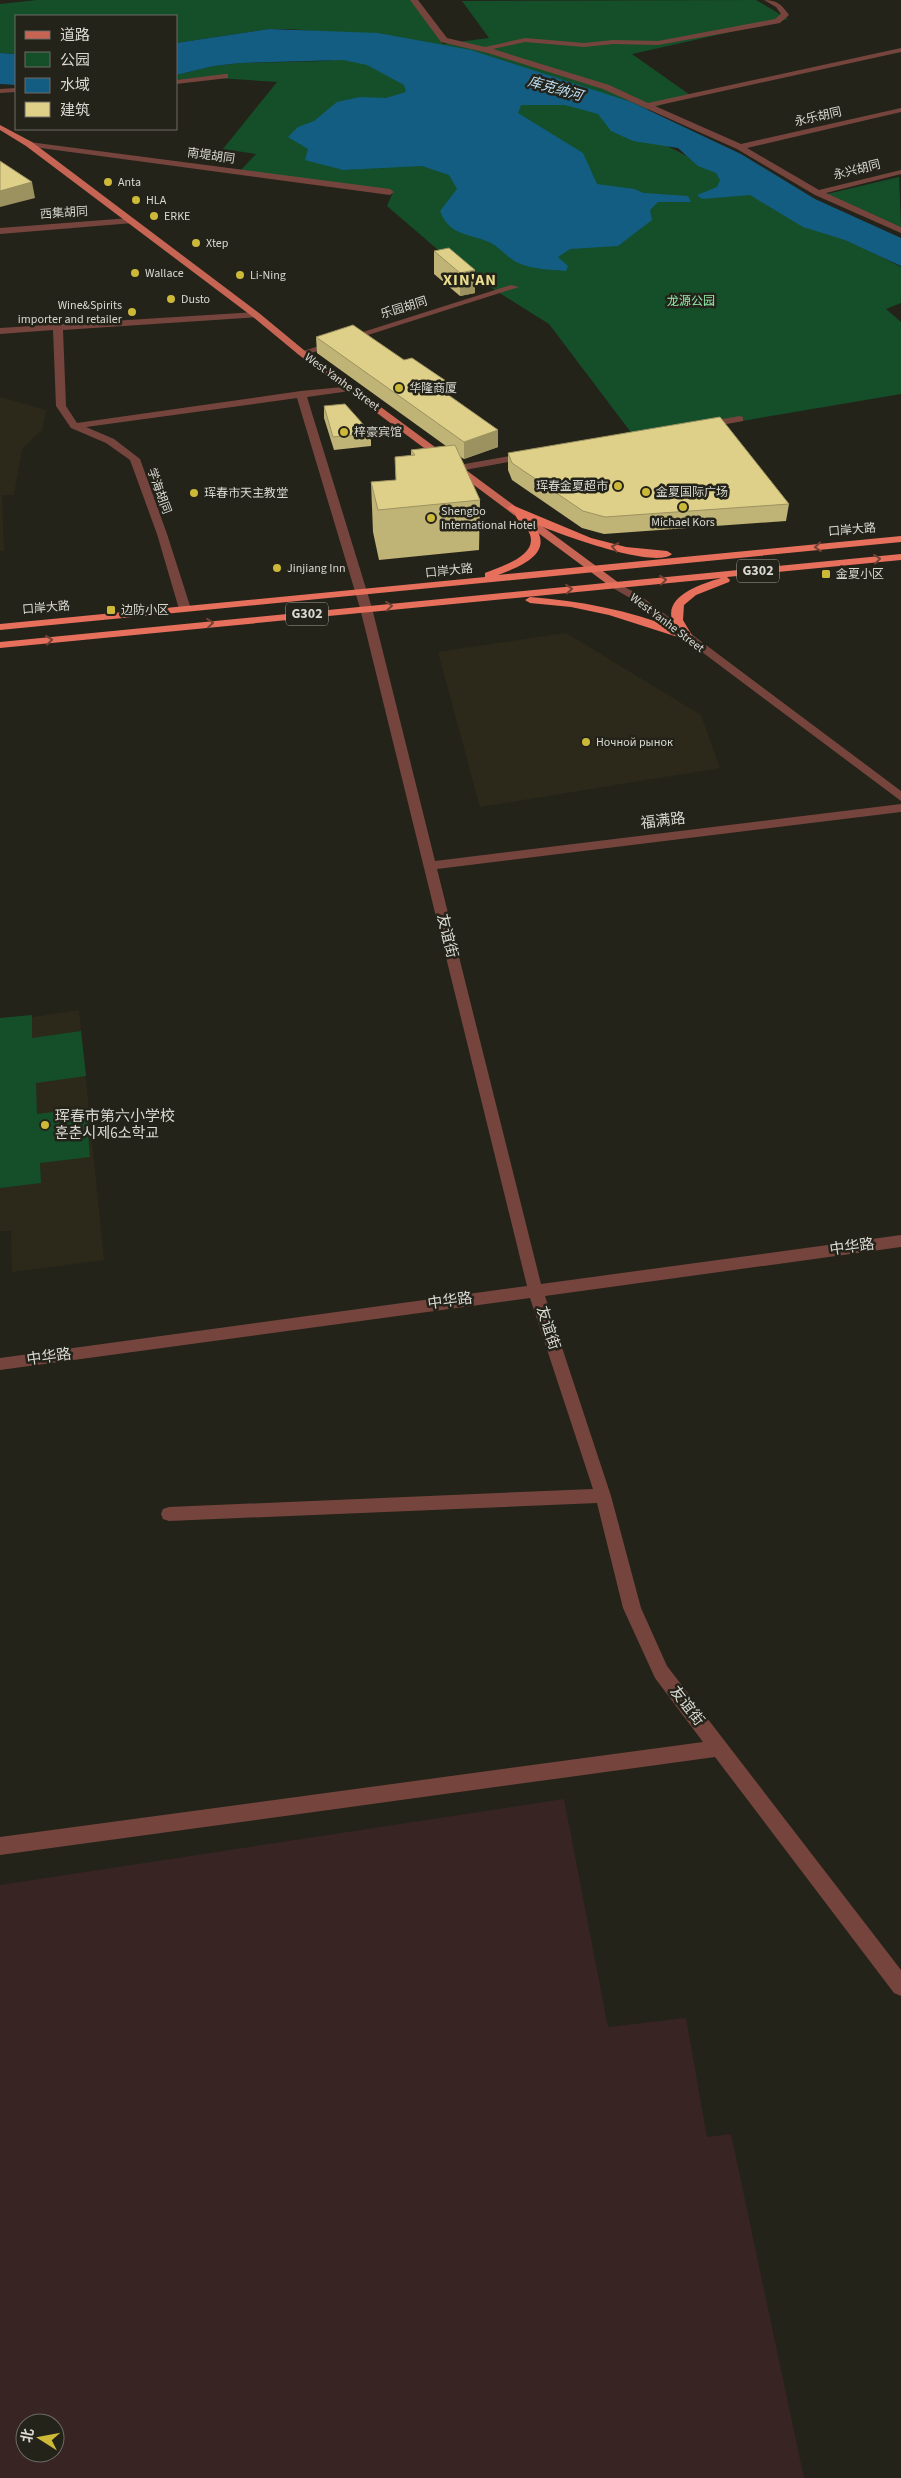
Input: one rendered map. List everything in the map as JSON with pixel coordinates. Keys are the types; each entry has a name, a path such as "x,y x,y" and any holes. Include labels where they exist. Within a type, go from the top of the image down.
{"highway":[{"path":"512,508 570,536 626,549 664,554 733,555"},
{"path":"467,583 519,562 532,552 536,538 533,530 512,508"},
{"name":"口岸大路","path":"0,645 364,601 467,583 593,568 901,539"},
{"name":"口岸大路","path":"0,626 184,609 479,597 901,557"},
{"path":"687,638 677,620 677,612 686,597 692,592 744,572"},
{"path":"479,597 575,604 627,615 687,638"}],"main road":[{"name":"West Yanhe Street","path":"0,127 29,144 256,315 302,353 615,585"}],"street":[{"path":"414,0 444,40 485,50 606,87 740,147 818,193 901,230"},
{"path":"485,50 494,46 525,40 584,45 613,42 658,43 777,21 785,15 779,6 768,0"},
{"path":"648,105 901,50"},
{"path":"178,82 225,76"},
{"path":"0,91 15,90"},
{"name":"永乐胡同","path":"740,147 901,110"},
{"name":"南堤胡同","path":"29,144 390,192"},
{"name":"永兴胡同","path":"818,193 901,172"},
{"name":"西集胡同","path":"0,231 130,221"},
{"name":"乐园胡同","path":"302,353 514,287"},
{"path":"0,331 256,315"},
{"path":"58,327 61,406 74,426 350,388"},
{"name":"友谊街","path":"300,394 364,601 535,1289 603,1496 632,1608 661,1672 901,1986"},
{"path":"692,427 740,419"},
{"name":"学海胡同","path":"74,426 110,441 135,459 162,534 184,609"},
{"path":"459,468 537,454"},
{"name":"West Yanhe Street","path":"615,585 634,596 687,638 901,797"},
{"name":"福满路","path":"430,866 901,808"},
{"name":"中华路","path":"0,1364 535,1289 901,1241"},
{"path":"169,1514 603,1496"},
{"path":"0,1846 720,1748"}],"shaded area":[{"path":"0,397 46,410 42,430 22,449 14,495 2,495 4,551 0,551"},
{"name":"Ночной рынок","path":"566,633 701,715 720,768 480,807 438,652"},
{"name":"珲春市第六小学校 훈춘시제6소학교","path":"79,1010 104,1260 12,1272 11,1231 0,1231 0,1022"},
{"path":"564,1799 608,2027 686,2018 707,2137 731,2134 804,2478 0,2478 0,1885"}],"green space":[{"name":"龙源公园","path":"37,0 411,0 443,44 489,38 462,1 756,0 788,19 632,54 690,95 617,120 901,267 901,303 886,309 901,322 901,394 636,439 549,324 458,267 387,206 393,192 241,170 256,154 223,149 277,82 202,77 178,80 178,75 214,66 240,63 326,61 440,45 292,29 269,29 178,43 178,15 15,15 15,54 0,53 0,4"},
{"path":"899,177 901,227 827,194"},
{"path":"32,1015 32,1038 81,1031 86,1076 36,1083 37,1114 86,1108 90,1157 40,1163 41,1183 0,1188 0,1018"}],"water":[{"name":"库克纳河","path":"269,29 378,33 471,50 631,102 741,154 815,199 901,238 901,266 845,240 803,227 750,195 702,199 697,195 717,187 720,180 716,173 698,166 678,148 633,141 611,131 598,114 565,105 521,105 518,113 583,153 597,184 634,189 644,193 688,196 691,202 658,202 650,210 652,220 618,246 570,249 558,257 568,266 566,271 522,265 491,243 461,233 449,226 440,211 457,189 449,175 422,166 343,170 305,160 308,149 288,137 298,127 314,121 337,102 360,97 386,98 406,92 404,85 367,65 343,60 240,63 214,66 178,75 178,43"},
{"path":"0,53 15,54 15,85 0,84"}],"building":[{"path":"0,161 32,182 0,191"},
{"path":"449,248 475,270 460,273 434,251"},
{"path":"353,325 404,360 412,358 449,383 437,387 498,430 464,442 316,337"},
{"path":"345,404 371,433 333,437 324,406"},
{"name":"金夏国际广场","path":"720,417 789,504 605,517 583,511 512,463 508,453"},
{"path":"455,445 480,500 378,510 371,482 396,480 395,457 415,455 411,450"}],"place":[{"name":"Anta","path":"108,182"},
{"name":"HLA","path":"136,200"},
{"name":"ERKE","path":"154,216"},
{"name":"Xtep","path":"196,243"},
{"name":"Wallace","path":"135,273"},
{"name":"Li-Ning","path":"240,275"},
{"name":"Dusto","path":"171,299"},
{"name":"Wine&Spirits importer and retailer","path":"132,312"},
{"name":"华隆商厦","path":"399,388"},
{"name":"梓豪宾馆","path":"344,432"},
{"name":"珲春金夏超市","path":"618,486"},
{"name":"金夏国际广场","path":"646,492"},
{"name":"珲春市天主教堂","path":"194,493"},
{"name":"Michael Kors","path":"683,507"},
{"name":"Shengbo International Hotel","path":"431,518"},
{"name":"Jinjiang Inn","path":"277,568"},
{"name":"金夏小区","path":"826,574"},
{"name":"边防小区","path":"111,610"},
{"name":"Ночной рынок","path":"586,742"},
{"name":"珲春市第六小学校 훈춘시제6소학교","path":"45,1125"}],"district":[{"name":"XIN'AN","path":"470,280"}]}
